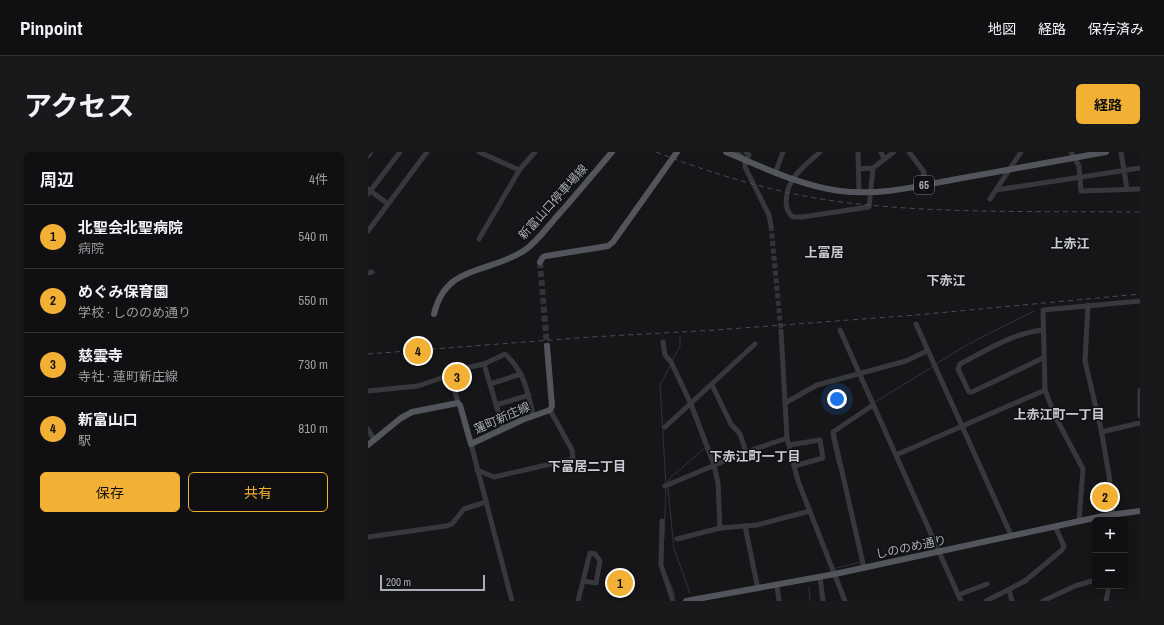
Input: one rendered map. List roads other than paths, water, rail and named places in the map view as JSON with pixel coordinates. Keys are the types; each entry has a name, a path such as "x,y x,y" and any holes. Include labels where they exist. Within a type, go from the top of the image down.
{"main road":[{"name":"新富山口停車場線","path":"434,314 438,300 454,280 471,271 506,261 527,249 612,152"},
{"path":"540,262 543,257 546,256 608,246 613,242 677,152"},
{"name":"65","path":"726,152 793,179 839,191 859,193 870,193 921,186 1009,170 1072,155 1106,152"},
{"path":"547,346 552,406 550,410"},
{"path":"368,445 401,418 412,412 458,403"},
{"name":"蓮町新庄線","path":"458,403 460,405 471,444 503,428 550,410"},
{"name":"しののめ通り","path":"1114,517 1140,511"},
{"name":"しののめ通り","path":"686,601 723,598 758,589 1092,520"}],"street":[{"path":"368,156 371,152"},
{"path":"388,204 369,191 400,152"},
{"path":"368,231 427,152"},
{"path":"479,152 519,170"},
{"path":"479,239 519,170 535,152"},
{"path":"738,152 745,160 746,167 769,215 771,226"},
{"path":"745,160 749,155 746,152"},
{"path":"776,172 783,152"},
{"path":"858,152 859,193"},
{"path":"881,152 884,159"},
{"path":"859,169 873,168 894,152"},
{"path":"909,152 924,172 921,186"},
{"path":"990,199 1021,152"},
{"path":"1121,152 1128,189"},
{"path":"818,153 793,179 786,198 786,208 793,217 864,209 869,207 873,168"},
{"path":"1072,155 1079,166 1081,191 1140,189"},
{"path":"996,190 1140,169"},
{"path":"1079,521 1083,469 1055,416 1045,390 1043,310 1088,304 1140,301"},
{"path":"1088,304 1085,361 1101,432 1114,517"},
{"path":"916,324 1011,536"},
{"path":"840,330 961,601"},
{"path":"1043,330 1027,331 1016,336 960,364 958,369 969,392 972,392 1043,358"},
{"path":"781,331 787,438 794,466 810,511 845,601"},
{"path":"663,342 665,355 671,362 691,404 714,465 718,483 720,528"},
{"path":"665,427 755,344"},
{"path":"785,403 817,385 906,361 927,351"},
{"path":"368,391 418,386 450,375 451,372 456,370 484,364 505,354 517,366 521,374 529,394 533,416"},
{"path":"484,364 503,428"},
{"path":"490,384 521,374"},
{"path":"450,375 458,403"},
{"path":"712,385 731,424 740,434 746,452"},
{"path":"896,455 1045,390"},
{"path":"1140,390 1140,416"},
{"path":"496,405 529,394"},
{"path":"864,568 833,432 873,405"},
{"path":"477,470 494,477 573,459 572,450 550,410"},
{"path":"1101,432 1140,423"},
{"path":"368,429 374,440"},
{"path":"665,486 746,452 787,438"},
{"path":"789,445 820,440 824,458 794,466"},
{"path":"471,444 512,601"},
{"path":"368,537 446,526 452,524 464,509 486,502"},
{"path":"677,539 720,528 775,521 810,511"},
{"path":"662,521 660,559 673,601"},
{"path":"745,526 758,589"},
{"path":"986,601 1026,581 1062,550 1064,546 1055,526"},
{"path":"578,601 583,581 590,553 595,554 600,561 596,583 583,581"},
{"path":"820,577 823,601"},
{"path":"1044,601 1075,586 1092,581"},
{"path":"958,595 987,584"},
{"path":"777,586 779,601"},
{"path":"1106,601 1108,589"},
{"path":"1009,590 1012,601"}],"waterway":[{"path":"936,364 965,346 1034,311"},
{"path":"672,361 680,346 680,337"},
{"path":"666,484 660,385 670,366"},
{"path":"875,402 934,366"},
{"path":"831,434 838,466"},
{"path":"668,483 670,478 705,448"},
{"path":"664,538 666,487"},
{"path":"668,488 674,549 690,593"},
{"path":"836,568 861,562"},
{"path":"668,578 675,596"},
{"path":"809,587 810,601"}],"tunnel":[{"path":"771,226 781,331"},
{"path":"540,262 547,346"}],"railway":[{"path":"656,152 751,184 800,195 849,203 921,209 1031,212 1140,212"},
{"path":"368,354 916,315 1140,294"}],"place":[{"name":"新富山口","path":"418,351"},
{"name":"慈雲寺","path":"457,377"},
{"name":"めぐみ保育園","path":"1105,497"},
{"name":"北聖会北聖病院","path":"620,583"}],"district":[{"name":"上赤江","path":"1070,243"},
{"name":"上冨居","path":"824,252"},
{"name":"下赤江","path":"946,280"},
{"name":"上赤江町一丁目","path":"1059,414"},
{"name":"下赤江町一丁目","path":"755,456"},
{"name":"下冨居二丁目","path":"587,466"}]}
